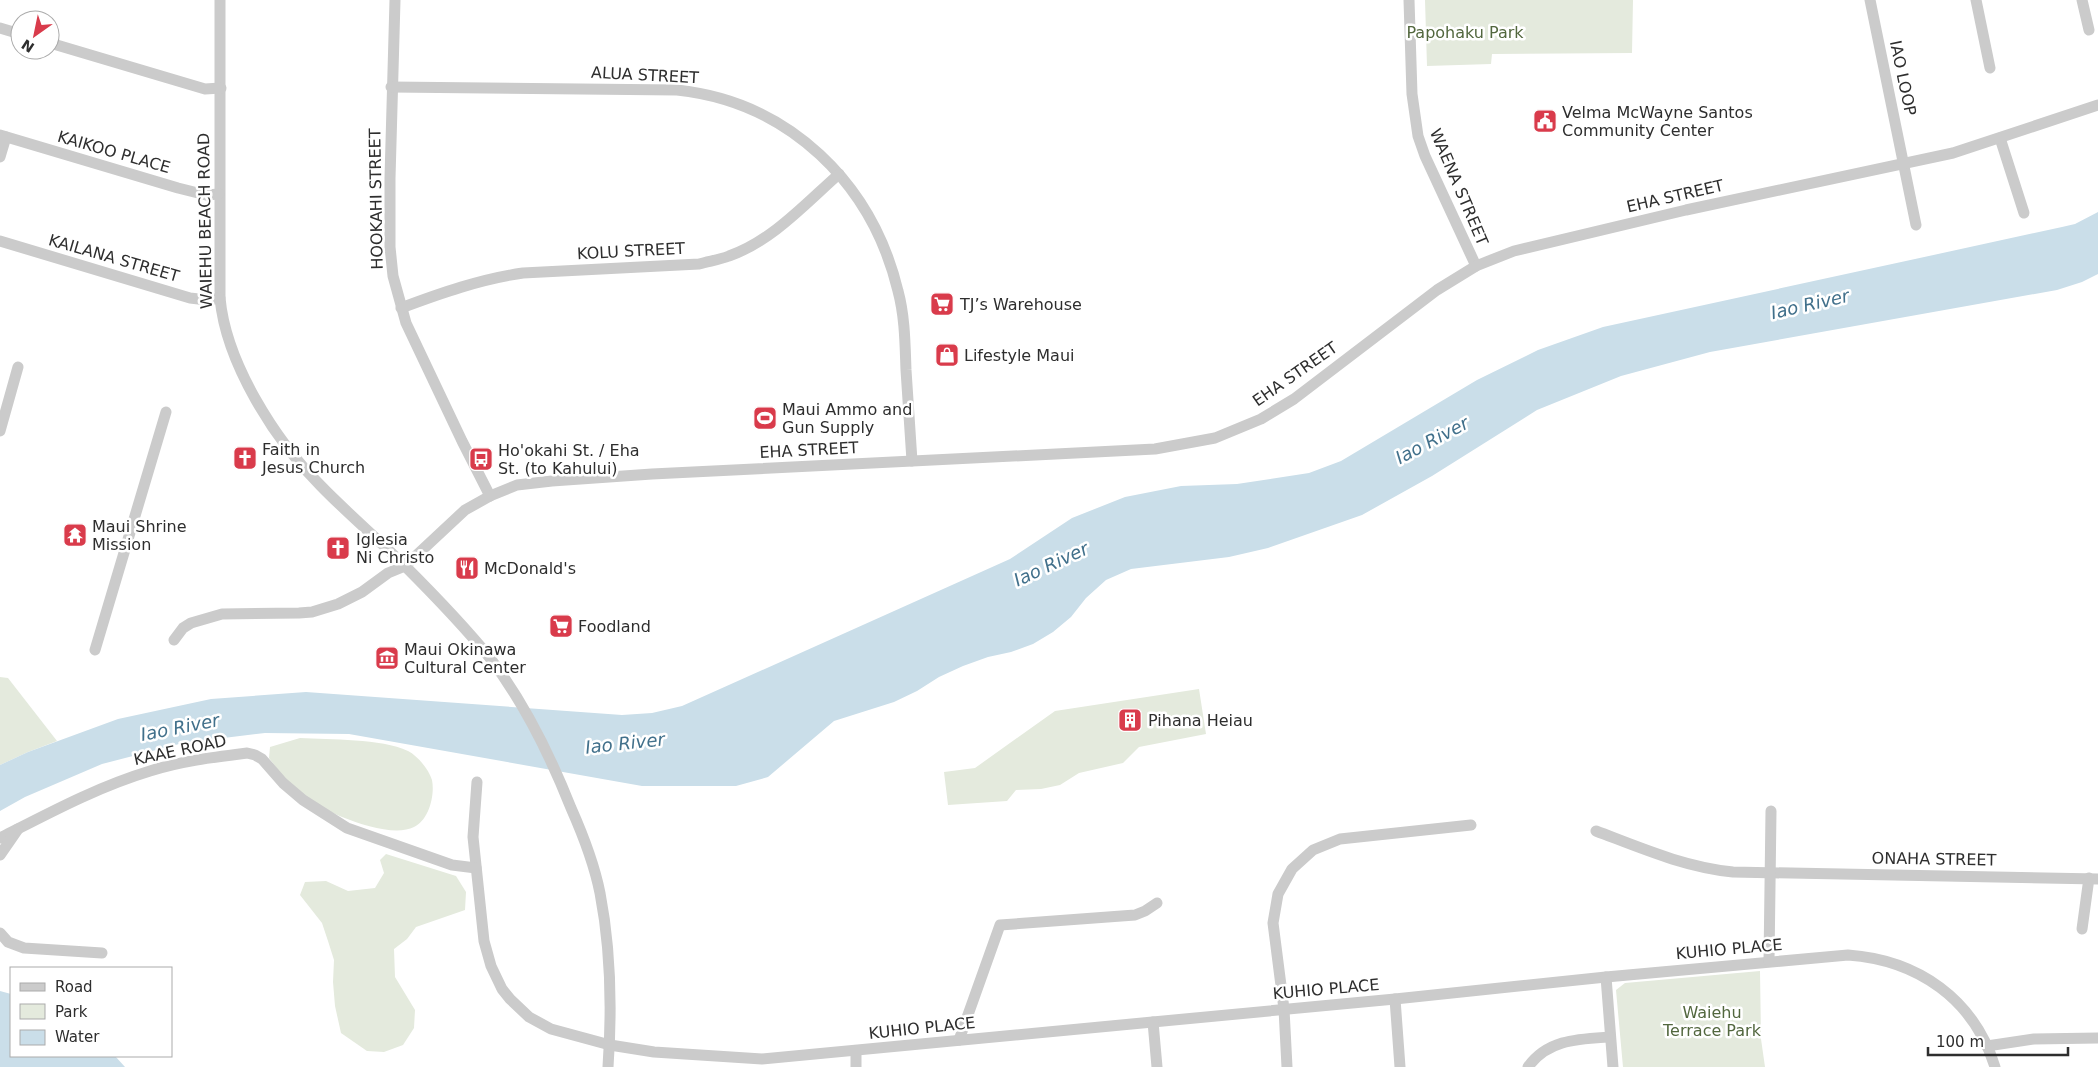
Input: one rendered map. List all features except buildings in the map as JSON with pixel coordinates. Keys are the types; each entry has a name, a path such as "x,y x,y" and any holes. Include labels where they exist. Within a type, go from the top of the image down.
{"street":[{"name":"WAIEHU BEACH ROAD","path":"220,0 220,298 228,338 242,375 252,394 282,438 319,484 405,566 490,659 536,729 564,789 588,850 600,892 611,986 608,1067"},
{"name":"HOOKAHI STREET","path":"394,0 391,86 390,256 393,276 401,308 420,353 490,496"},
{"name":"WAENA STREET","path":"1410,0 1412,94 1418,136 1425,156 1476,266"},
{"name":"IAO LOOP","path":"1870,0 1905,163 1916,225"},
{"path":"1976,0 1990,68"},
{"path":"2082,0 2088,30"},
{"path":"60,46 205,89 221,88"},
{"name":"ALUA STREET","path":"391,86 647,89 698,92 734,103 765,116 801,138 839,174 861,203 874,225 885,250 899,292 905,344 912,461"},
{"name":"EHA STREET","path":"174,640 183,628 191,623 222,614 299,613 326,609 350,599 388,573 405,566 465,510 490,496 518,485 552,481 1155,449 1215,438 1261,419 1294,399 1437,290 1476,266 1514,252 1676,212 1952,153 2097,107"},
{"path":"0,157 3,136"},
{"name":"KAIKOO PLACE","path":"3,136 206,195 219,194"},
{"path":"2000,138 2024,213"},
{"name":"KOLU STREET","path":"401,308 466,286 503,276 531,272 699,264 727,257 759,242 777,229 839,174"},
{"name":"KAILANA STREET","path":"0,241 190,298 207,300 220,298"},
{"path":"0,431 18,367"},
{"path":"95,650 166,412"},
{"name":"KAAE ROAD","path":"0,838 105,786 151,770 199,759 248,753 262,759 283,783 303,800 347,828 452,864 476,868"},
{"path":"477,782 474,819 476,868 487,954 496,978 506,994 529,1016 551,1029 610,1045"},
{"path":"1769,961 1771,811"},
{"path":"1287,1067 1284,1009 1274,932 1274,913 1281,885 1298,862 1322,845 1340,839 1471,825"},
{"name":"KAAE ROAD","path":"0,855 19,828"},
{"name":"ONAHA STREET","path":"1596,831 1691,865 1733,872 2093,878"},
{"path":"2082,929 2093,878"},
{"path":"959,1040 1000,926 1134,915 1145,911 1157,903"},
{"path":"0,934 8,942 24,948 102,953"},
{"name":"KUHIO PLACE","path":"610,1045 746,1063 959,1040 1395,999 1769,961 1848,955 1875,958 1900,965 1917,972 1946,992 1970,1018 1987,1046 1995,1067"},
{"path":"1606,977 1613,1067"},
{"path":"1395,999 1400,1067"},
{"path":"1153,1022 1157,1067"},
{"path":"1528,1067 1541,1053 1561,1042 1610,1036"},
{"path":"1987,1046 2034,1039 2098,1038"},
{"path":"856,1051 856,1067"}],"green space":[{"name":"Papohaku Park","path":"1425,0 1633,0 1632,53 1492,54 1491,64 1427,66"},
{"path":"0,677 8,678 57,741 0,765"},
{"path":"1199,689 1206,734 1139,747 1123,763 1079,773 1060,785 1041,789 1016,790 1007,801 948,805 944,772 975,768 1055,711"},
{"path":"300,738 370,742 397,747 412,753 423,764 432,780 432,800 424,819 414,827 402,830 387,830 352,821 305,798 288,783 269,758 270,747"},
{"path":"386,854 456,876 466,892 465,910 416,927 407,939 394,949 395,977 415,1010 414,1028 403,1045 384,1052 367,1051 341,1033 335,1006 334,960 322,923 300,895 305,882 326,881 348,891 375,888 384,873 380,860"},
{"name":"Waiehu Terrace Park","path":"1760,971 1761,1039 1765,1067 1623,1067 1616,990 1625,983"}],"water":[{"name":"Iao River","path":"2098,212 2098,274 2082,282 2057,290 1710,352 1621,376 1537,410 1432,476 1362,515 1268,548 1229,557 1131,569 1106,580 1086,598 1071,617 1053,632 1033,644 963,666 894,702 834,721 768,777 736,786 642,786 349,734 265,733 183,743 102,764 25,797 0,811 0,765 28,752 118,719 211,699 306,692 622,715 652,713 682,706 1010,559 1072,518 1125,497 1181,486 1237,484 1309,473 1341,461 1477,380 1538,350 1603,327 2075,224"},
{"path":"0,991 10,994 10,1057 116,1057 125,1067 0,1067"}],"place":[{"name":"Velma McWayne Santos Community Center","path":"1545,121"},
{"name":"TJ’s Warehouse","path":"942,304"},
{"name":"Lifestyle Maui","path":"947,355"},
{"name":"Maui Ammo and Gun Supply","path":"765,418"},
{"name":"Faith in Jesus Church","path":"245,458"},
{"name":"Ho'okahi St. / Eha St. (to Kahului)","path":"481,459"},
{"name":"Maui Shrine Mission","path":"75,535"},
{"name":"Iglesia Ni Christo","path":"338,548"},
{"name":"McDonald's","path":"467,568"},
{"name":"Foodland","path":"561,626"},
{"name":"Maui Okinawa Cultural Center","path":"387,658"},
{"name":"Pihana Heiau","path":"1130,720"}]}
